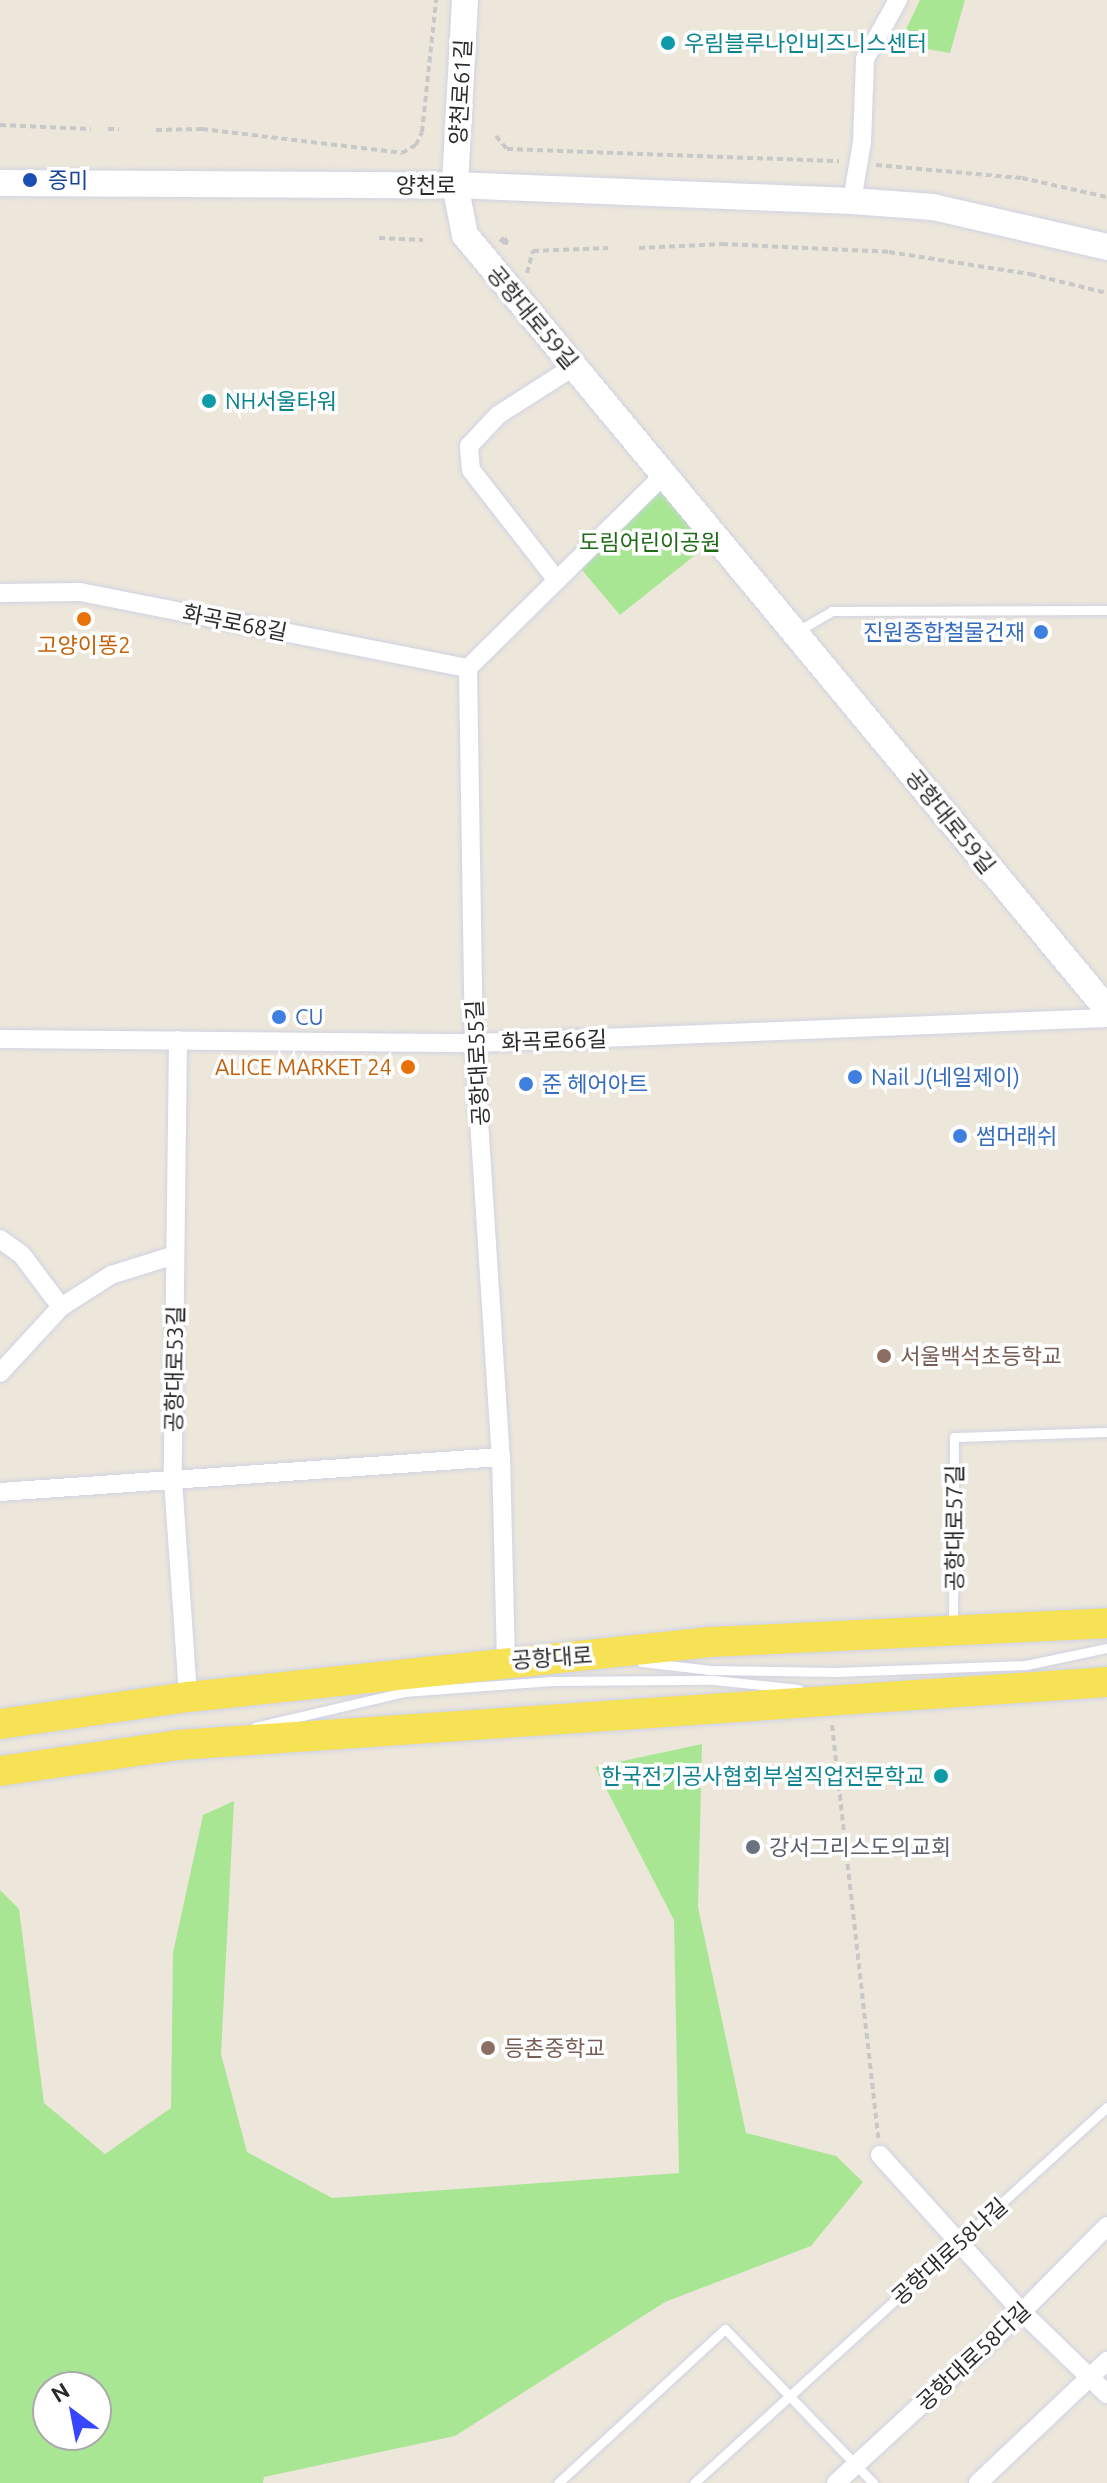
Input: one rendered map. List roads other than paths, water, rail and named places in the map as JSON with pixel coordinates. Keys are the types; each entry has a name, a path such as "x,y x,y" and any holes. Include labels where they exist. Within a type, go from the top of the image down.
{"main road":[{"name":"양천로61길","path":"455,185 465,0"},
{"name":"양천로","path":"0,183 455,185 852,201 933,207 1107,247"},
{"name":"공항대로59길","path":"455,185 465,235 1107,1009"},
{"name":"공항대로","path":"0,1724 188,1697 506,1661 710,1642 953,1627 1107,1623"},
{"path":"0,1771 178,1745 715,1711 864,1696 1107,1682"}],"street":[{"path":"852,201 862,142 865,59 898,0"},
{"path":"556,579 471,470 469,446 498,415 573,367"},
{"path":"468,668 665,474"},
{"name":"화곡로68길","path":"0,593 80,592 468,668"},
{"name":"공항대로55길","path":"468,668 474,1043 501,1457 506,1661"},
{"name":"화곡로66길","path":"0,1039 474,1043 1107,1018"},
{"name":"공항대로53길","path":"178,1040 173,1480 188,1697"},
{"path":"0,1239 22,1255 61,1307"},
{"path":"0,1373 61,1307 111,1275 175,1255"},
{"path":"0,1492 501,1457"},
{"path":"880,2155 961,2240 1022,2312 1089,2381 1107,2394"},
{"name":"공항대로58다길","path":"836,2483 1022,2312 1107,2226"},
{"path":"978,2483 1107,2361"}],"lane":[{"path":"796,632 832,611 1107,610"},
{"name":"공항대로57길","path":"953,1627 954,1437 1107,1432"},
{"path":"584,1656 711,1670 836,1672 1026,1665 1107,1648"},
{"path":"178,1745 404,1692 552,1681 714,1680 864,1696"},
{"name":"공항대로58나길","path":"694,2483 1107,2107"},
{"path":"558,2483 725,2329 873,2483"}],"place":[{"name":"우림블루나인비즈니스센터","path":"668,43"},
{"name":"증미","path":"30,180"},
{"name":"NH서울타워","path":"209,401"},
{"name":"고양이똥2","path":"84,619"},
{"name":"진원종합철물건재","path":"1041,632"},
{"name":"CU","path":"279,1017"},
{"name":"ALICE MARKET 24","path":"408,1067"},
{"name":"Nail J(네일제이)","path":"855,1077"},
{"name":"준 헤어아트","path":"526,1084"},
{"name":"썸머래쉬","path":"960,1136"},
{"name":"서울백석초등학교","path":"884,1356"},
{"name":"한국전기공사협회부설직업전문학교","path":"941,1776"},
{"name":"강서그리스도의교회","path":"753,1847"},
{"name":"등촌중학교","path":"488,2048"}],"park label":[{"name":"도림어린이공원","path":"650,542"}]}
